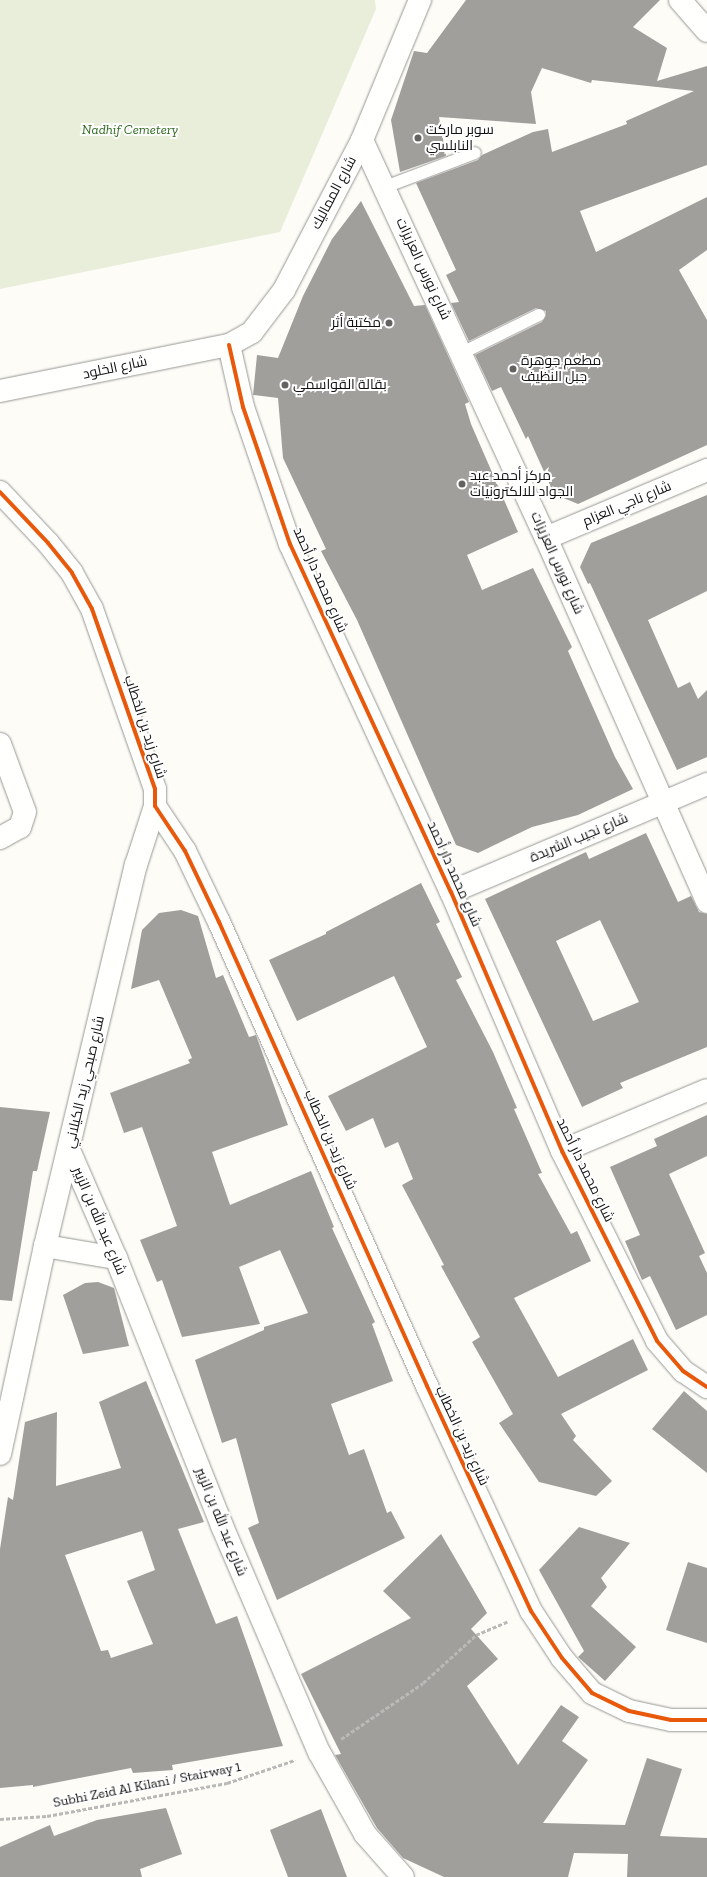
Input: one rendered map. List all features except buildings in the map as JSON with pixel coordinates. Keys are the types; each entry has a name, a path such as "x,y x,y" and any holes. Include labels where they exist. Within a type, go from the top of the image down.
{"street":[{"path":"680,0 707,31"},
{"name":"شارع المماليك","path":"229,345 252,332 284,290 362,140 411,5"},
{"name":"شارع نورس العزيزات","path":"362,140 462,353 546,538 707,902"},
{"name":"شارع الخلود","path":"0,391 229,345"},
{"name":"شارع محمد دار أحمد","path":"229,345 243,407 290,544 451,892 562,1151 657,1341 683,1371 707,1387"},
{"name":"شارع ناجي العزام","path":"546,538 707,470"},
{"name":"شارع زيد بن الخطاب","path":"0,492 67,567 92,609 155,797 185,851 219,922 426,1386 531,1611 562,1658 592,1693 629,1711 671,1720 707,1720"},
{"path":"0,744 22,804 24,820 20,827 0,838"},
{"name":"شارع نجيب الشريدة","path":"451,892 707,784"},
{"name":"شارع صبحي زيد الكيلاني","path":"0,1454 45,1246 136,864 155,797"},
{"path":"562,1151 707,1090"},
{"name":"شارع عبد الله بن الزبير","path":"69,1150 116,1258 222,1526 319,1752 365,1834 403,1877"},
{"path":"45,1246 116,1258"}],"lane":[{"path":"385,187 475,153"},
{"path":"462,353 539,315"}],"green space":[{"name":"Nadhif Cemetery","path":"0,0 375,0 376,9 280,232 0,289"}],"cycle path":[{"path":"229,345 243,407 290,544 451,892 562,1151 657,1341 683,1371 707,1387"},
{"path":"0,492 48,543 72,573 92,609 155,789 155,806 185,851 219,922 427,1386 531,1611 562,1658 592,1693 629,1711 671,1720 707,1720"}],"place":[{"name":"سوبر ماركت النابلسي","path":"418,138"},
{"name":"مكتبة أثر","path":"389,323"},
{"name":"مطعم جوهرة جبل النظيف","path":"513,369"},
{"name":"بقالة القواسمي","path":"285,385"},
{"name":"مركز أحمد عبد الجواد للالكترونيات","path":"462,484"}]}
